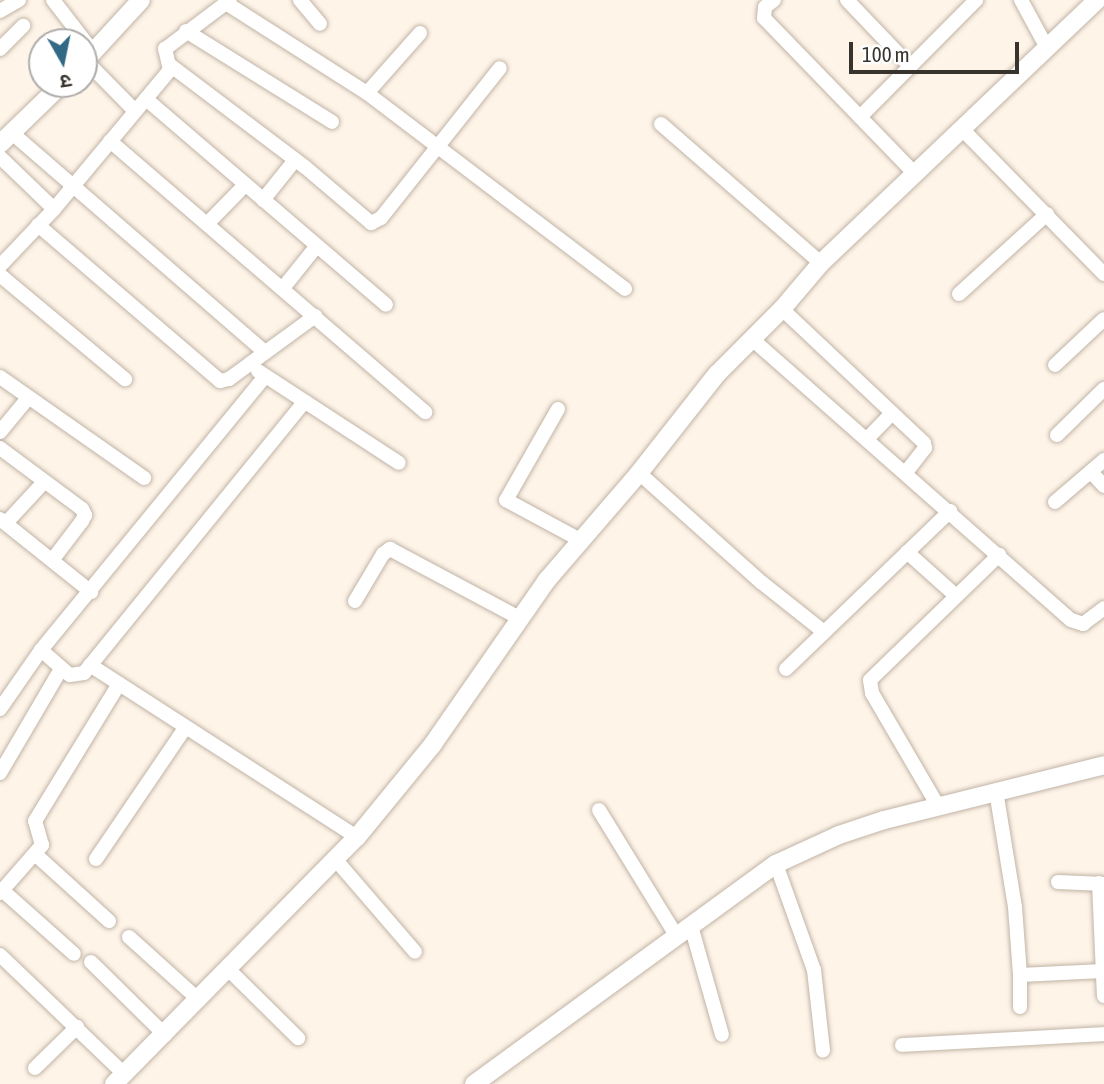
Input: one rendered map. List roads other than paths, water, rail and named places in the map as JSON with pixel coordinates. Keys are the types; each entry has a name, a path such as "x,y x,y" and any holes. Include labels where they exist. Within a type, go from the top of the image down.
{"street":[{"path":"0,11 19,0"},
{"path":"53,0 70,28"},
{"path":"98,48 141,0"},
{"path":"300,0 320,24"},
{"path":"774,0 763,10 764,18 914,173"},
{"path":"847,0 910,66"},
{"path":"860,117 976,0"},
{"path":"1021,0 1046,46"},
{"path":"0,955 77,1027 119,1079 357,837 433,744 519,618 580,540 639,473 717,373 782,309 821,263 1097,0"},
{"path":"0,266 54,209 170,70 165,49 228,2 367,93 625,289"},
{"path":"0,49 23,26"},
{"path":"186,31 332,121"},
{"path":"367,93 420,33"},
{"path":"170,65 295,160 371,223 377,223 500,68"},
{"path":"98,70 135,111"},
{"path":"47,98 6,138 74,185 265,352"},
{"path":"146,99 386,305"},
{"path":"661,124 821,263"},
{"path":"962,128 1104,274"},
{"path":"110,141 425,412"},
{"path":"0,157 54,209"},
{"path":"263,200 295,160"},
{"path":"208,223 245,185"},
{"path":"959,294 1047,214"},
{"path":"38,225 216,380 225,381 315,316"},
{"path":"283,288 316,247"},
{"path":"0,275 125,379"},
{"path":"782,309 925,445 906,472"},
{"path":"1055,365 1104,319"},
{"path":"752,339 1077,624 1088,622 1104,608"},
{"path":"248,365 398,463"},
{"path":"0,709 41,650 265,376"},
{"path":"0,377 144,478"},
{"path":"1057,435 1104,389"},
{"path":"0,432 29,397"},
{"path":"41,650 61,669 79,676 305,401"},
{"path":"558,409 506,500 580,540"},
{"path":"867,439 892,412"},
{"path":"0,448 82,509 85,515 53,559"},
{"path":"1055,502 1104,460"},
{"path":"1091,472 1104,486"},
{"path":"639,473 761,582 824,632"},
{"path":"44,482 3,521 91,592"},
{"path":"786,669 950,511"},
{"path":"355,601 383,554 390,549 519,618"},
{"path":"907,552 956,596"},
{"path":"938,806 872,693 870,680 999,555"},
{"path":"90,665 357,837"},
{"path":"0,773 61,669"},
{"path":"74,954 1,892 43,845 35,821 119,684"},
{"path":"96,859 185,728"},
{"path":"479,1082 776,864 839,835 938,806 1104,765"},
{"path":"996,791 1015,907 1020,1007"},
{"path":"599,810 684,931 722,1035"},
{"path":"35,854 109,921"},
{"path":"336,860 415,952"},
{"path":"776,864 814,970 823,1050"},
{"path":"1058,882 1101,883 1104,996"},
{"path":"129,937 199,1000"},
{"path":"91,962 165,1035"},
{"path":"227,968 298,1038"},
{"path":"1020,975 1103,971"},
{"path":"35,1068 77,1027"},
{"path":"902,1045 1104,1034"}]}
